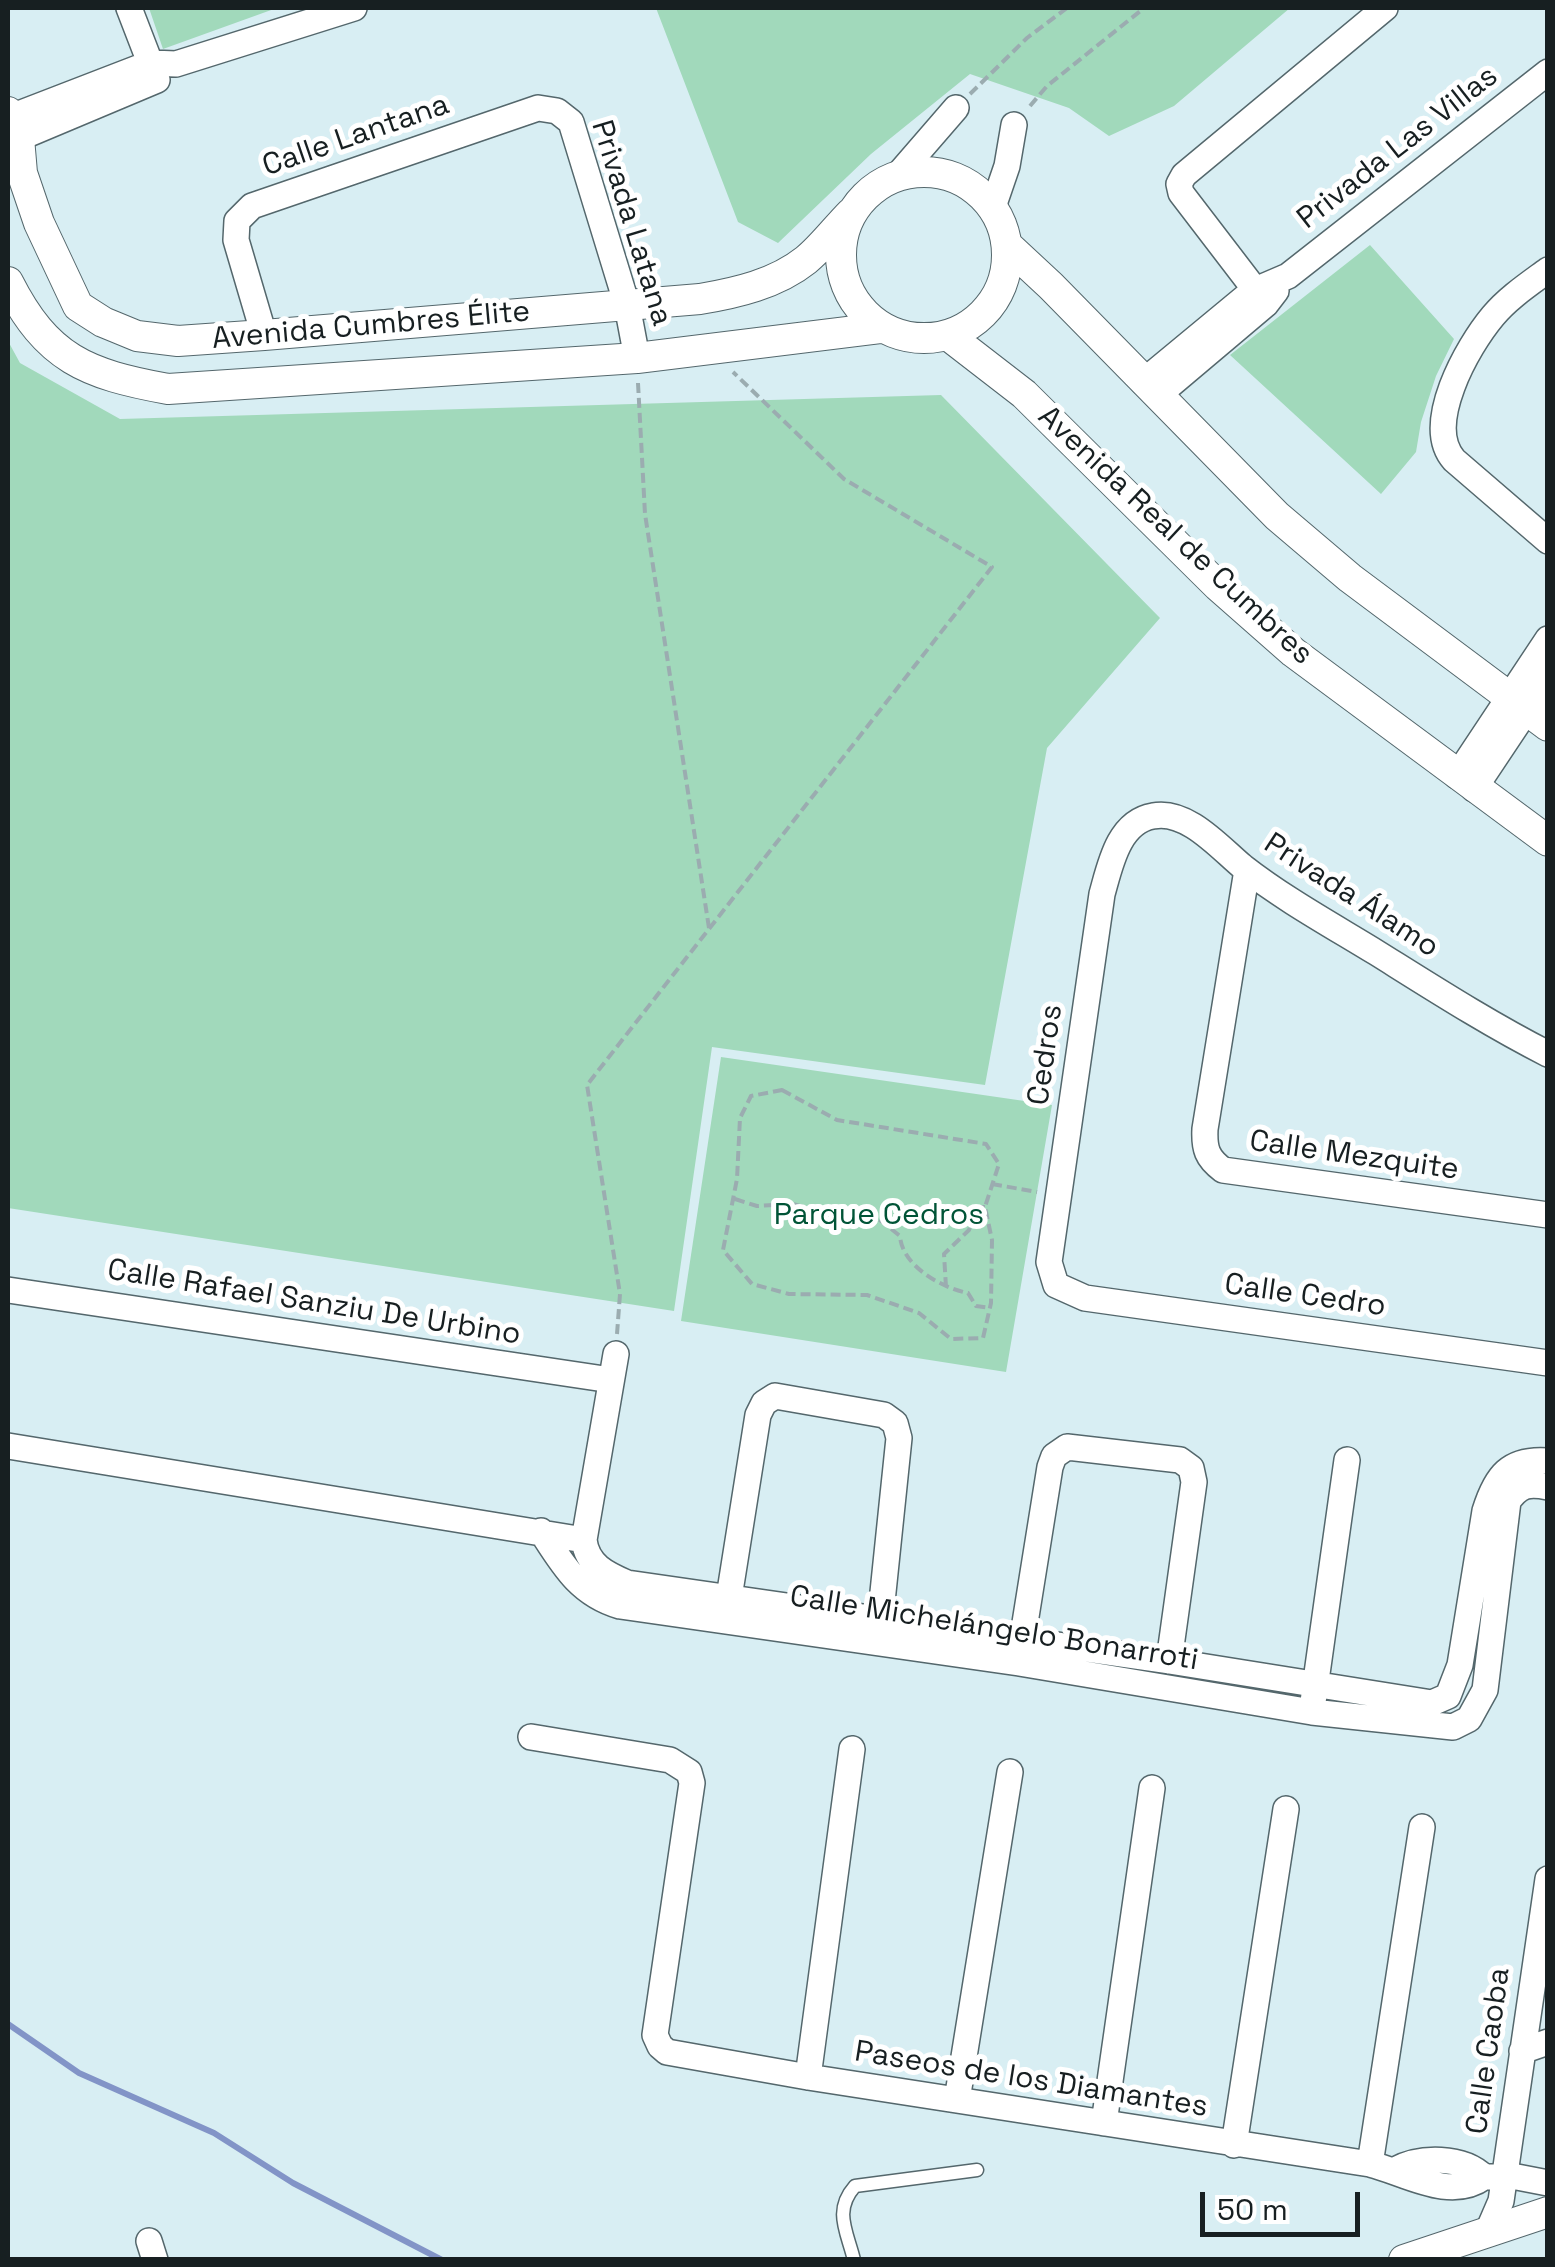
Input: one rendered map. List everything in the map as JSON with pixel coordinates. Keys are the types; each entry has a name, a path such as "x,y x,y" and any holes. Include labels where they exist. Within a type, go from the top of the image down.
{"street":[{"path":"129,8 161,69"},
{"path":"45,340 78,306 15,178 12,122 161,69 354,8"},
{"path":"1260,298 1179,184 1184,175 1386,8"},
{"name":"Privada Las Villas","path":"1150,389 1548,72"},
{"name":"Calle Lantana","path":"264,335 236,240 238,221 252,206 538,108 557,111"},
{"path":"898,175 924,171 951,175 975,188 994,207 1008,246 1006,275 994,302 974,323 949,336 914,339 880,328 856,306 842,276 840,244 851,213 871,190 898,175 956,108"},
{"name":"Privada Latana","path":"557,111 572,122 627,305 637,358"},
{"path":"994,207 1014,125"},
{"name":"Avenida Cumbres Élite","path":"78,306 137,336 178,340 700,299 735,293 769,281 805,261 851,213"},
{"path":"1008,246 1277,516 1350,578 1527,711"},
{"path":"1548,270 1490,320 1454,382 1442,430 1443,443 1454,460 1548,541"},
{"name":"Avenida Cumbres Élite","path":"8,282 45,340 76,363 117,380 168,389 637,358 880,328"},
{"name":"Avenida Real de Cumbres","path":"949,336 1024,394 1218,586 1293,652 1548,841"},
{"path":"1527,711 1548,638"},
{"path":"1465,782 1527,711 1548,678"},
{"name":"Privada Álamo","path":"1122,836 1135,824 1153,816 1169,817 1202,832 1247,870 1494,1025 1548,1054"},
{"name":"Cedros","path":"1056,1285 1049,1262 1102,894 1122,836"},
{"name":"Calle Mezquite","path":"1247,870 1205,1129 1204,1147 1211,1160 1223,1170 1548,1215"},
{"name":"Calle Cedro","path":"1056,1285 1085,1298 1548,1363"},
{"name":"Calle Rafael Sanziu De Urbino","path":"8,1290 614,1367"},
{"path":"8,1446 584,1540 614,1367"},
{"path":"728,1608 758,1415 764,1402 775,1396 884,1415 895,1423 899,1438 880,1621"},
{"path":"1020,1652 1054,1456 1067,1447 1180,1460 1192,1468 1194,1482 1169,1661"},
{"path":"1312,1712 1347,1460"},
{"path":"1548,1461 1529,1460 1514,1478 1504,1517 1485,1690 1469,1719 1448,1696 1460,1665 1485,1510 1498,1479 1514,1478 1548,1487"},
{"name":"Calle Michelángelo Bonarroti","path":"541,1531 568,1574 600,1600 880,1621 1312,1712 1436,1727 1453,1727 1469,1719"},
{"name":"Calle Michelángelo Bonarroti","path":"584,1540 586,1553 596,1566 627,1583 728,1608 1020,1652 1169,1661 1432,1703 1448,1696"},
{"name":"Paseos de los Diamantes","path":"530,1737 670,1760 689,1772 692,1783 655,2035 667,2052 1382,2167 1419,2182 1474,2185 1494,2177 1548,2183"},
{"path":"808,2077 852,1749"},
{"path":"956,2100 1010,1772"},
{"path":"1104,2123 1152,1788"},
{"path":"1234,2146 1286,1809"},
{"path":"1382,2167 1422,1827"},
{"name":"Calle Caoba","path":"1488,2230 1498,2213 1494,2177 1522,2051 1547,1882"},
{"path":"1522,2051 1548,2042"},
{"path":"1404,2260 1548,2212"}],"lane":[{"path":"854,2260 841,2211 844,2198 855,2186 977,2170"}],"path":[{"path":"956,108 1027,38 1067,8"},
{"path":"1014,125 1047,86 1144,8"},
{"path":"614,1367 620,1294 587,1085 992,567 844,478 711,351"},
{"path":"637,358 645,514 710,928"},
{"path":"782,1090 837,1120 986,1144 999,1164 992,1184 985,1207 992,1240 990,1308 983,1338 951,1339 919,1313 867,1295 789,1294 752,1284 723,1250 733,1198 740,1118 751,1096 782,1090"},
{"path":"992,1184 1058,1195"},
{"path":"733,1198 756,1206 792,1204 840,1217 871,1213 900,1236 901,1245 921,1270 946,1289 968,1293 976,1306 990,1308"},
{"path":"946,1289 944,1254 969,1230 977,1207 985,1207"}],"green space":[{"path":"149,8 273,8 274,9 163,49"},
{"path":"656,8 1290,8 1174,106 1109,136 1069,108 970,74 871,154 778,243 738,222"},
{"path":"1370,245 1454,339 1436,376 1416,452 1381,494 1230,355"},
{"path":"8,341 20,363 120,419 941,395 1160,618 1047,748 985,1085 712,1047 674,1311 8,1208"},
{"name":"Parque Cedros","path":"721,1057 1052,1105 1006,1372 681,1321"}],"waterway":[{"path":"8,2024 79,2073 214,2133 293,2183 442,2260"}]}
